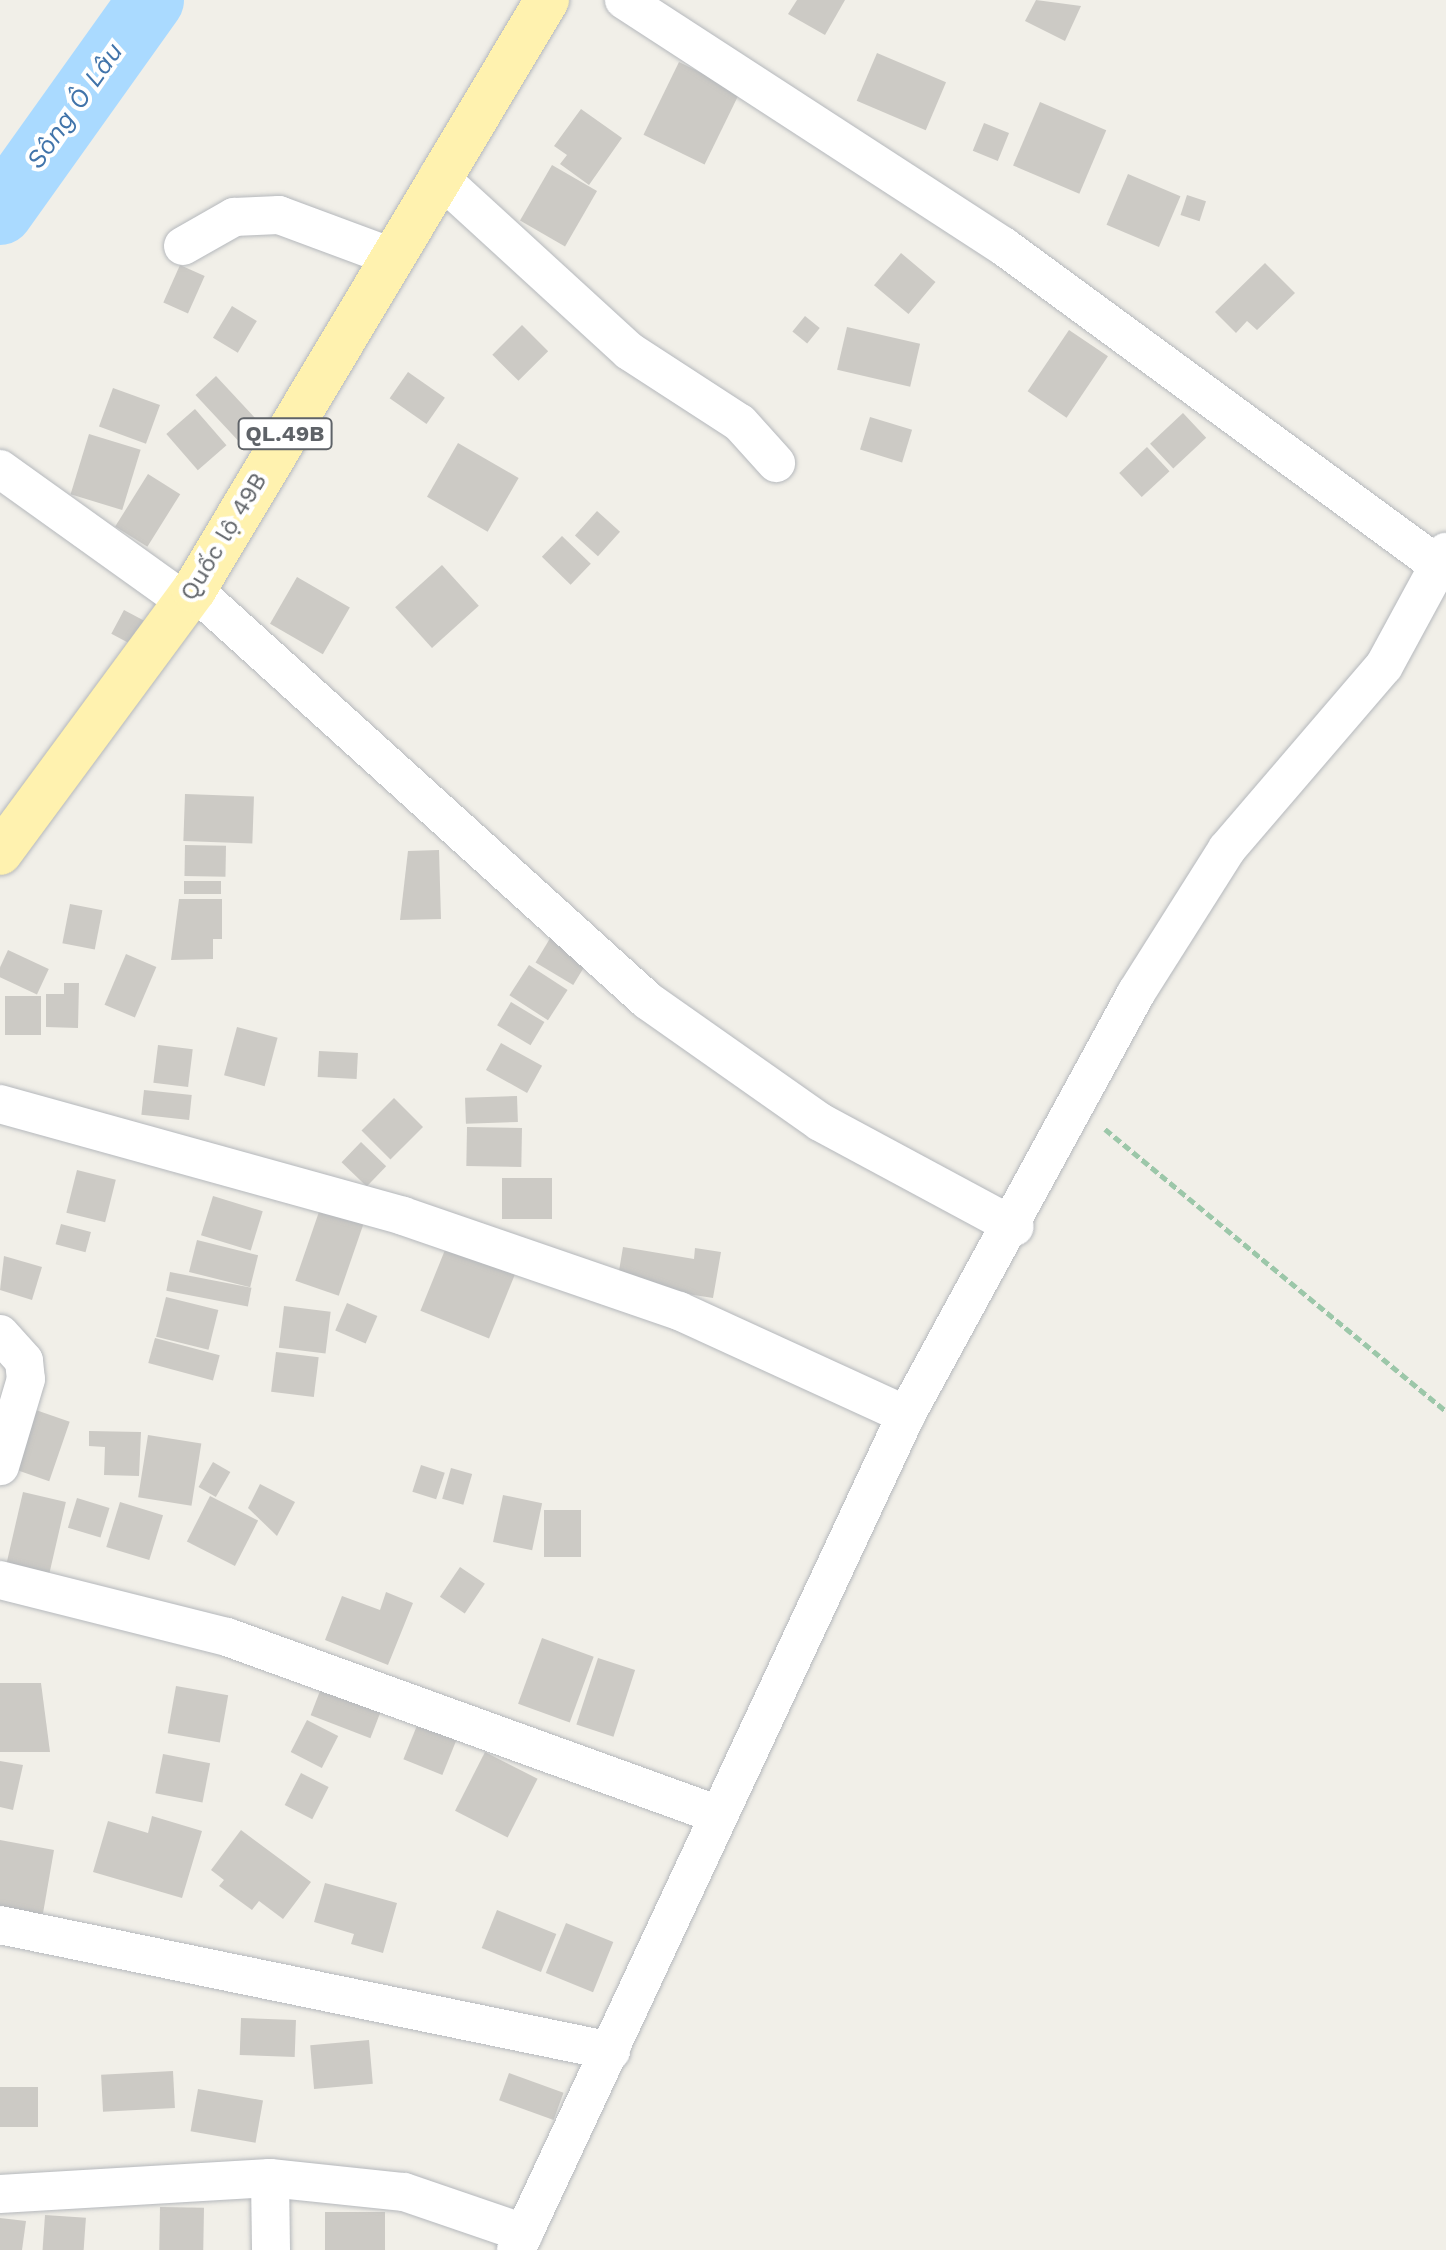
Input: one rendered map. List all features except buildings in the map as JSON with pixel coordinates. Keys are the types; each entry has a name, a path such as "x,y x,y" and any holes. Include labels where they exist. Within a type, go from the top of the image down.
{"main road":[{"name":"Quốc lộ 49B","path":"0,853 190,596 389,256 547,0"}],"street":[{"path":"0,2194 104,2191 210,2176 270,2178 404,2192 520,2242 611,2051 716,1814 906,1415 1015,1227 1077,1106 1192,898 1384,666 1442,558 1003,246 624,0"},
{"path":"438,176 629,351 740,423 776,463"},
{"path":"183,246 234,217 279,215 389,256"},
{"path":"0,469 190,596 648,1001 820,1122 1015,1227"},
{"path":"0,1104 403,1216 679,1311 906,1415"},
{"path":"0,1334 24,1361 26,1379 0,1466"},
{"path":"0,1580 227,1637 716,1814"},
{"path":"0,1925 611,2051"},
{"path":"270,2178 271,2250"}],"path":[{"path":"1077,1106 1446,1411"}],"waterway":[{"name":"Sông Ô Lâu","path":"0,212 151,0"}]}
